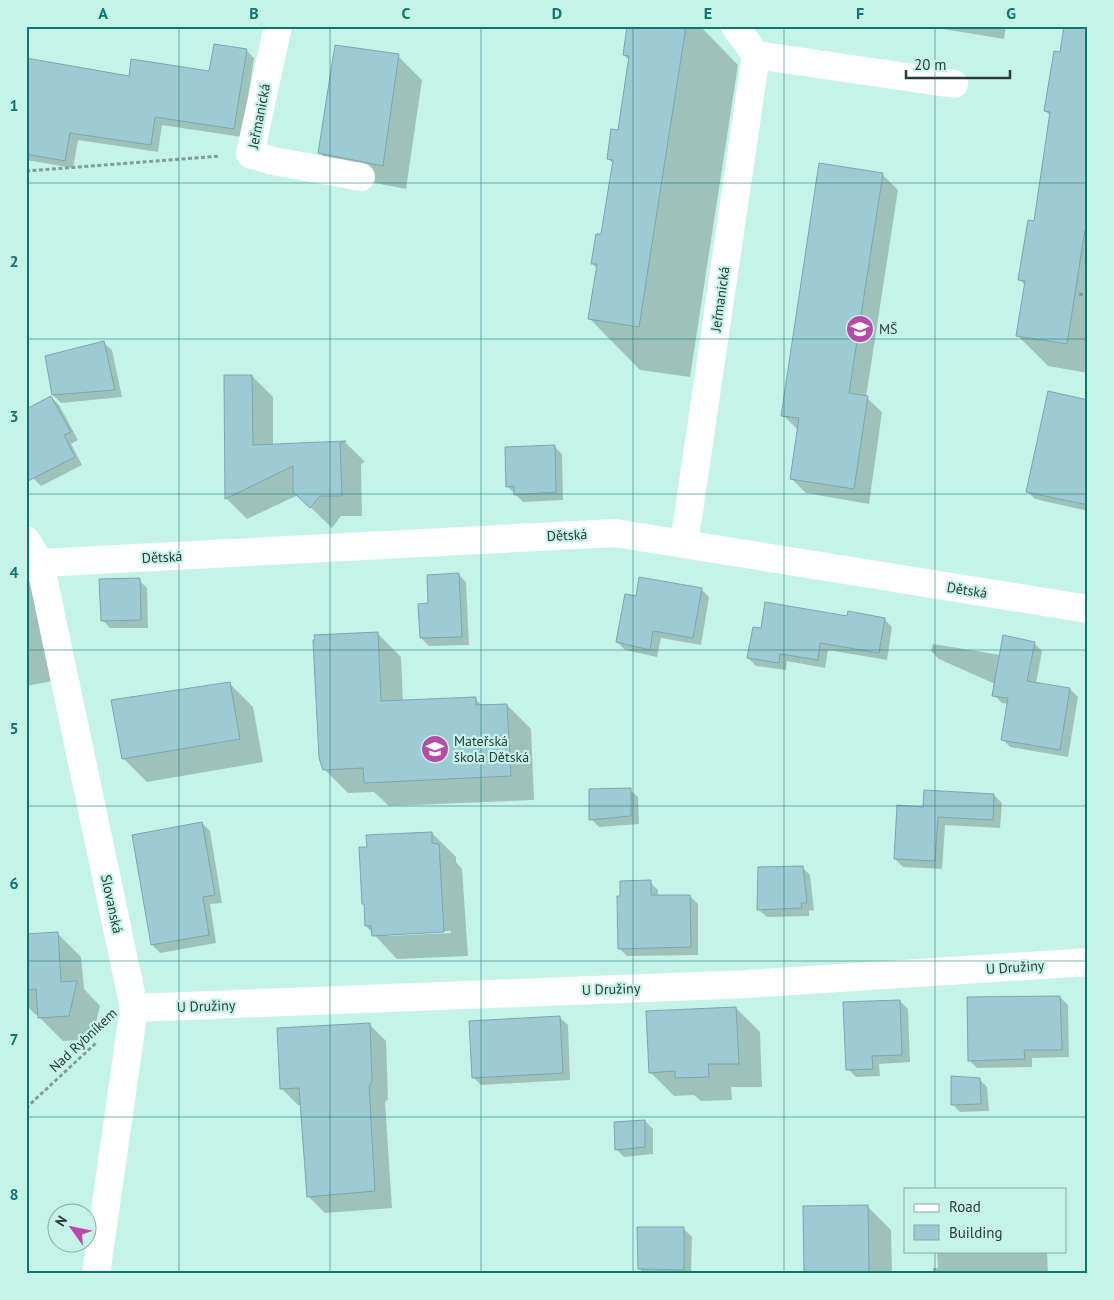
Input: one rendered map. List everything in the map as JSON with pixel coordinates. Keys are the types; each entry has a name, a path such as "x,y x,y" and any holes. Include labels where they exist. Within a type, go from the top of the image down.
{"street":[{"name":"Jeřmanická","path":"278,26 250,154 272,161 361,177"},
{"path":"735,26 756,55 954,84"},
{"name":"Jeřmanická","path":"684,544 756,55"},
{"name":"Dětská","path":"40,564 616,533 1088,609"},
{"name":"Slovanská","path":"26,540 40,564 134,1008 96,1274"},
{"name":"U Družiny","path":"134,1008 748,984 1088,962"}],"path":[{"path":"26,171 250,154"},
{"path":"1079,294 1088,296"},
{"name":"Nad Rybníkem","path":"26,1108 98,1042"}],"building":[{"path":"627,26 686,26 639,327 588,319 597,264 591,264 596,234 601,234 613,160 607,159 611,129 618,130 629,56 623,55"},
{"path":"1064,26 1088,26 1088,230 1085,230 1067,344 1016,336 1025,281 1018,280 1028,220 1034,221 1050,112 1044,111 1054,51 1060,52"},
{"path":"214,44 247,49 234,129 155,117 151,145 70,133 65,161 26,154 26,58 129,76 131,59 209,71"},
{"path":"335,45 399,54 383,166 318,153"},
{"path":"819,163 883,173 849,393 868,396 854,489 790,479 799,418 781,416"},
{"path":"104,341 115,390 52,395 45,356"},
{"path":"224,375 252,375 253,445 346,441 340,443 342,496 320,496 310,508 293,492 293,466 225,499"},
{"path":"1048,391 1088,400 1088,505 1026,492"},
{"path":"51,396 71,432 64,435 75,457 26,482 26,409"},
{"path":"555,445 556,492 514,495 514,486 506,487 505,447"},
{"path":"459,573 462,637 420,638 418,604 428,603 427,575"},
{"path":"639,577 702,588 693,638 653,631 650,650 616,642 625,594 636,596"},
{"path":"140,578 141,620 101,621 99,579"},
{"path":"765,602 847,616 848,611 885,618 879,653 820,643 818,660 780,654 779,663 747,658 753,627 761,628"},
{"path":"378,632 381,701 476,697 476,705 507,704 511,776 364,783 363,768 323,770 319,758 314,635"},
{"path":"1003,635 1035,642 1027,681 1070,688 1060,750 1001,740 1008,698 992,696"},
{"path":"230,682 240,739 122,759 111,700"},
{"path":"631,788 631,816 589,820 589,789"},
{"path":"924,790 994,794 993,820 938,817 935,861 894,859 897,805 923,807"},
{"path":"202,822 215,895 203,897 209,935 151,945 132,835"},
{"path":"432,832 432,843 439,844 444,932 372,936 371,926 365,926 359,847 367,847 366,835"},
{"path":"803,866 807,903 801,903 802,908 757,910 758,867"},
{"path":"651,880 651,895 690,895 691,947 618,949 617,896 620,896 620,881"},
{"path":"58,932 61,982 77,981 69,1016 38,1018 36,989 26,990 26,934"},
{"path":"1060,996 1062,1050 1024,1050 1025,1059 968,1061 967,997"},
{"path":"900,1000 902,1055 872,1056 873,1069 846,1070 843,1002"},
{"path":"736,1007 739,1064 708,1064 709,1077 675,1078 675,1071 649,1073 646,1011"},
{"path":"560,1016 563,1073 472,1078 469,1021"},
{"path":"370,1023 372,1082 369,1085 375,1191 307,1197 299,1088 280,1089 277,1028"},
{"path":"951,1076 980,1078 981,1104 951,1105"},
{"path":"645,1120 645,1147 615,1150 614,1122"},
{"path":"868,1205 869,1274 804,1274 803,1206"},
{"path":"637,1227 684,1227 684,1270 638,1269"}],"place":[{"name":"MŠ","path":"860,329"},
{"name":"Mateřská škola Dětská","path":"435,749"}]}
